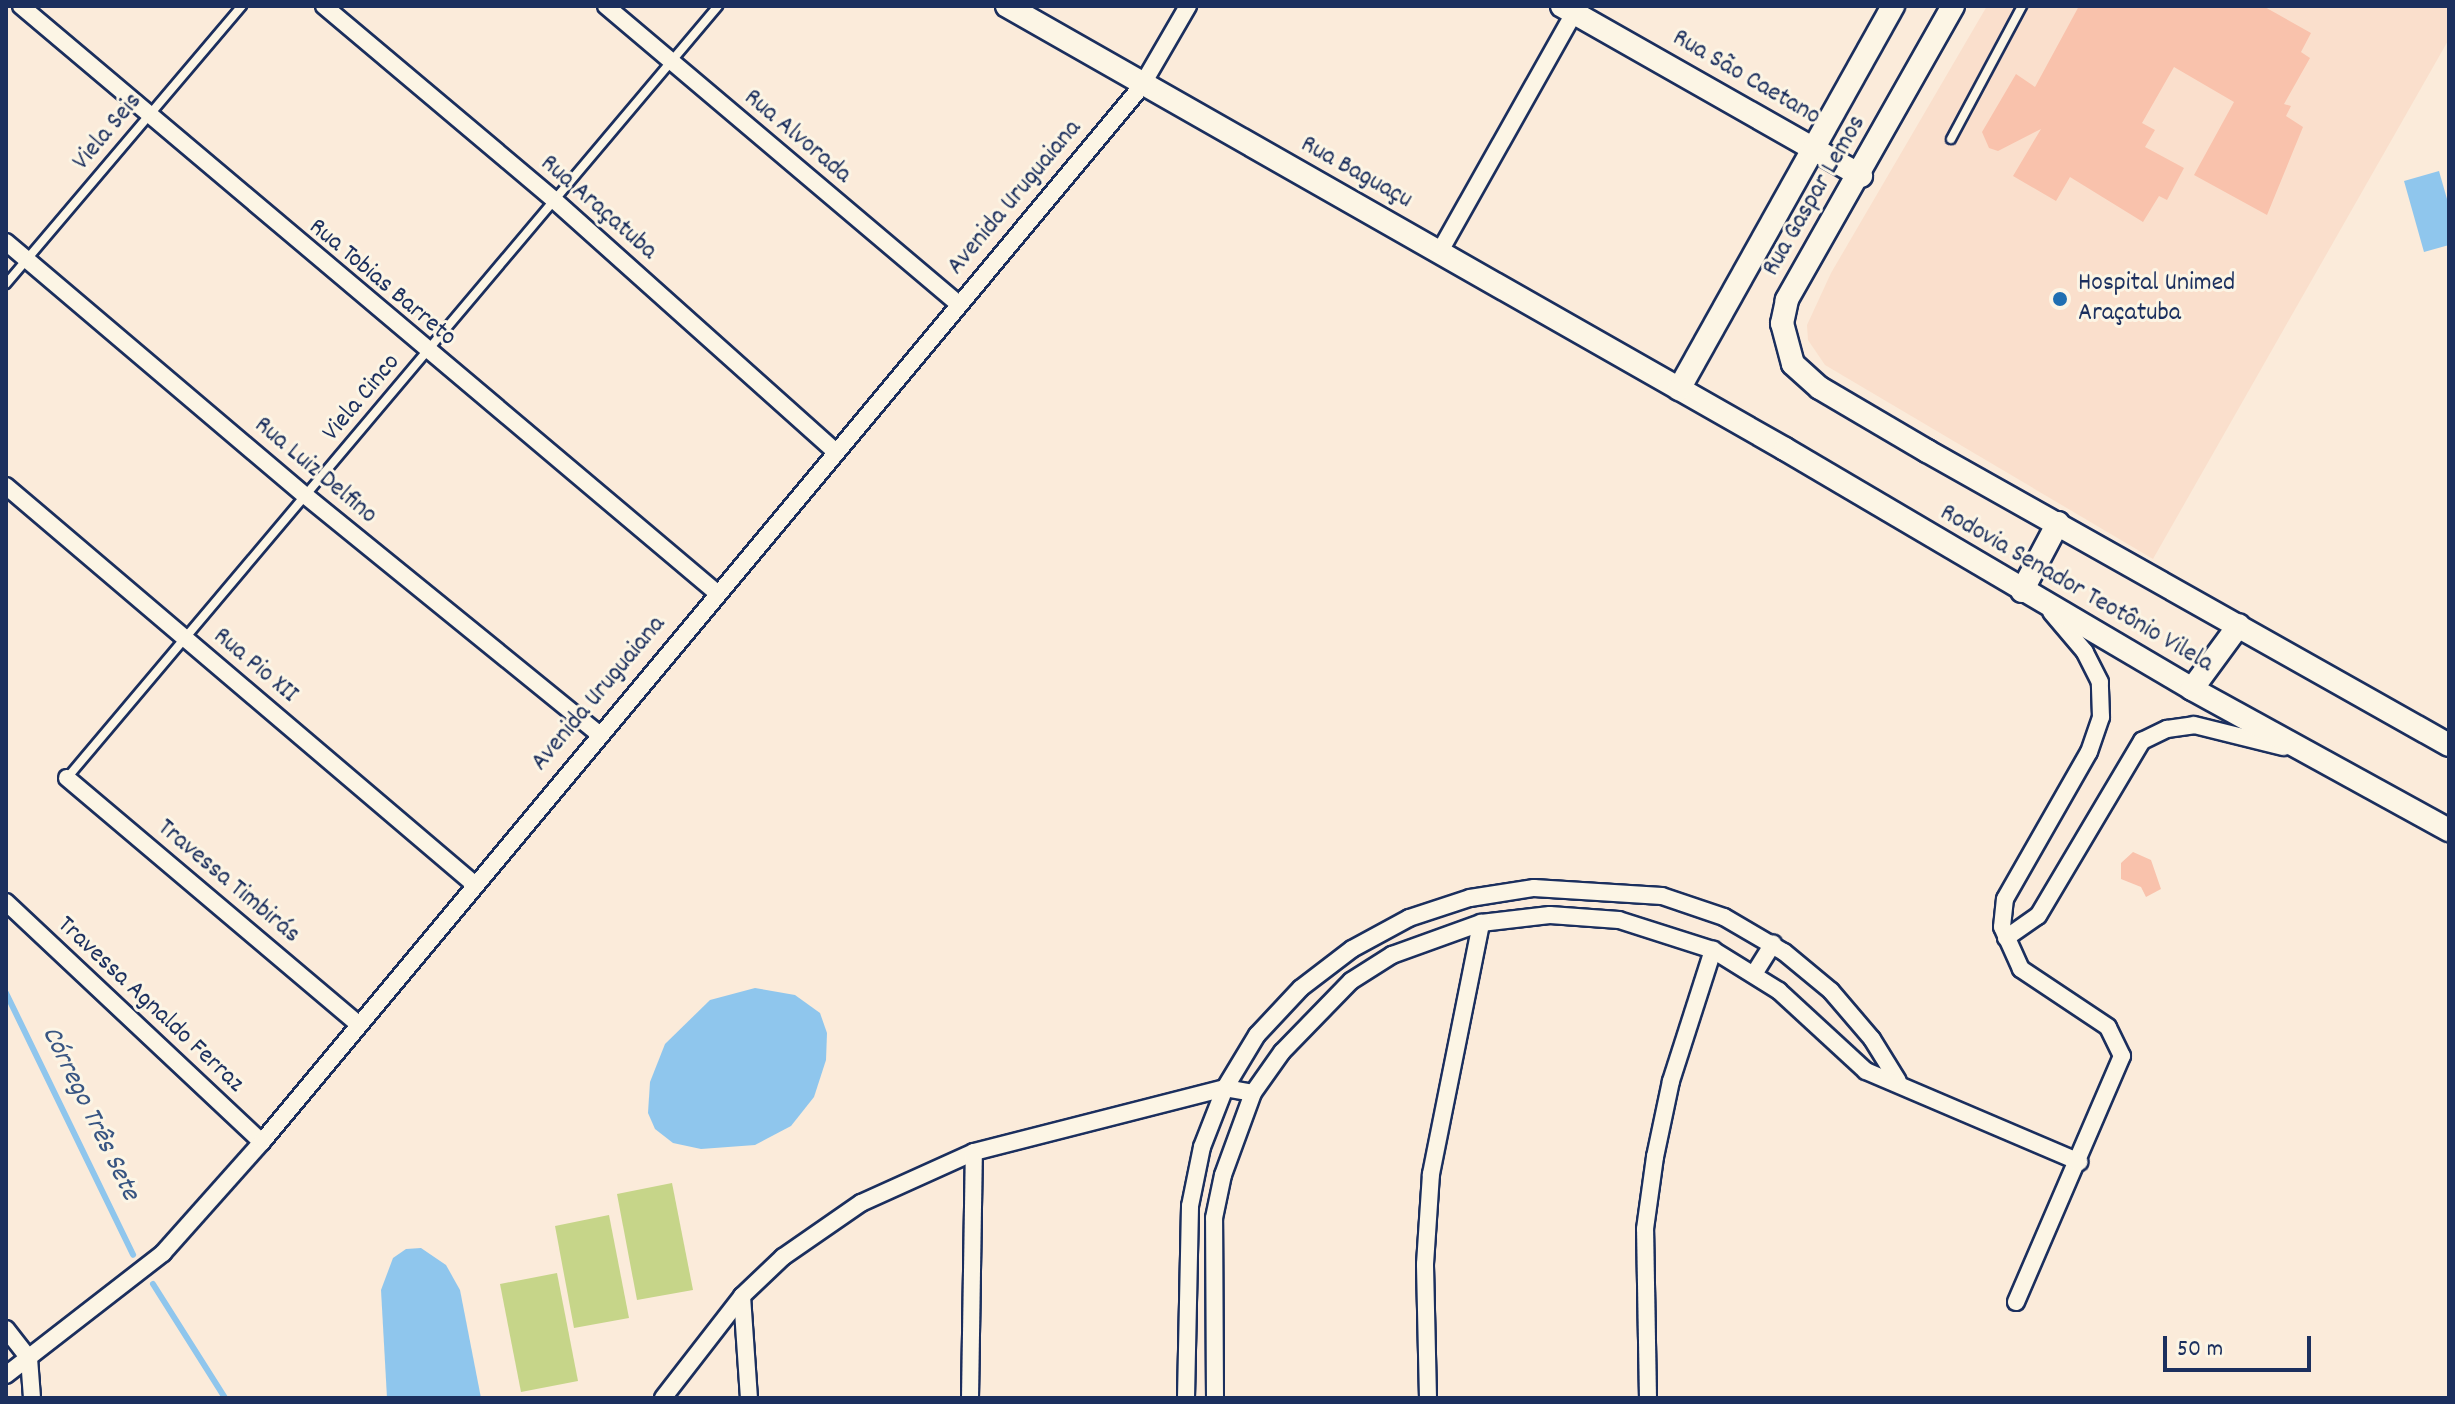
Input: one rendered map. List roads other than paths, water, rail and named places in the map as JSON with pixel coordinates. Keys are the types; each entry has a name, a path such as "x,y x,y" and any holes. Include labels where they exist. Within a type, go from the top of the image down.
{"main road":[{"name":"Rua Baguaçu","path":"1007,6 1141,87 1440,251 1679,389"},
{"name":"Rua Gaspar Lemos","path":"1679,389 1816,150 1893,6"},
{"name":"Rua Gaspar Lemos","path":"1927,451 1813,383 1793,364 1785,343 1787,300 1861,176 1953,6"},
{"name":"Rua São Caetano","path":"1568,10 1861,176"},
{"name":"Rodovia Senador Teotônio Vilela","path":"1679,389 2045,605 2449,830"},
{"name":"Rodovia Senador Teotônio Vilela","path":"1927,451 2449,745"},
{"path":"2022,591 2058,523"},
{"path":"2192,689 2239,625"}],"street":[{"name":"Rua Tobias Barreto","path":"21,6 426,353 716,592"},
{"name":"Rua Araçatuba","path":"324,6 553,199 835,451"},
{"name":"Rua Alvorada","path":"606,6 958,303"},
{"name":"Avenida Uruguaiana","path":"6,1375 163,1253 262,1142 473,883 1141,87 1188,6"},
{"path":"1440,251 1568,10"},
{"name":"Rua Luiz Delfino","path":"6,242 306,496 598,733"},
{"name":"Rua Pio XII","path":"6,486 473,883"},
{"path":"2016,1302 2119,1072 2120,1047 2092,1014 2021,969 2006,938 2005,899 2089,752 2101,717 2100,682 2085,652 2045,605"},
{"path":"2006,938 2038,916 2142,741 2167,729 2194,725 2316,757"},
{"name":"Travessa Timbirás","path":"67,778 358,1024"},
{"path":"1550,888 1550,915"},
{"path":"1186,1398 1190,1206 1202,1147 1225,1088 1257,1035 1301,988 1352,949 1409,918 1470,898 1550,888 1662,896 1724,917 1773,944 1831,991 1872,1039 1898,1081"},
{"name":"Travessa Agnaldo Ferraz","path":"6,902 262,1142"},
{"path":"1215,1398 1214,1218 1223,1175 1253,1093 1282,1052 1351,981 1392,955 1481,923 1550,915 1619,920 1713,950 1754,974 1811,1020 1852,1062 2079,1162"},
{"path":"1428,1398 1425,1264 1431,1174 1481,923"},
{"path":"1754,974 1773,944"},
{"path":"1648,1398 1645,1229 1655,1157 1671,1081 1713,950"},
{"path":"663,1398 742,1296 783,1257 861,1203 974,1152 1225,1088 1253,1093"},
{"path":"970,1398 974,1152"},
{"path":"742,1296 749,1398"},
{"path":"6,1329 29,1358 32,1398"}],"lane":[{"name":"Viela Seis","path":"6,284 242,6"},
{"name":"Viela Cinco","path":"67,778 718,6"},
{"path":"1951,139 2022,6"}],"water":[{"path":"2439,171 2449,206 2449,245 2424,252 2404,181"},
{"path":"755,988 795,995 820,1013 827,1033 826,1060 814,1097 791,1126 755,1145 701,1149 673,1143 655,1129 648,1113 650,1082 665,1044 710,1000"},
{"path":"421,1248 446,1265 460,1290 481,1398 387,1398 381,1290 393,1258 406,1249"}],"waterway":[{"name":"Córrego Três Sete","path":"6,993 133,1255"},
{"name":"Córrego Três Sete","path":"153,1284 225,1398"}],"place":[{"name":"Hospital Unimed Araçatuba","path":"2060,299"}]}
